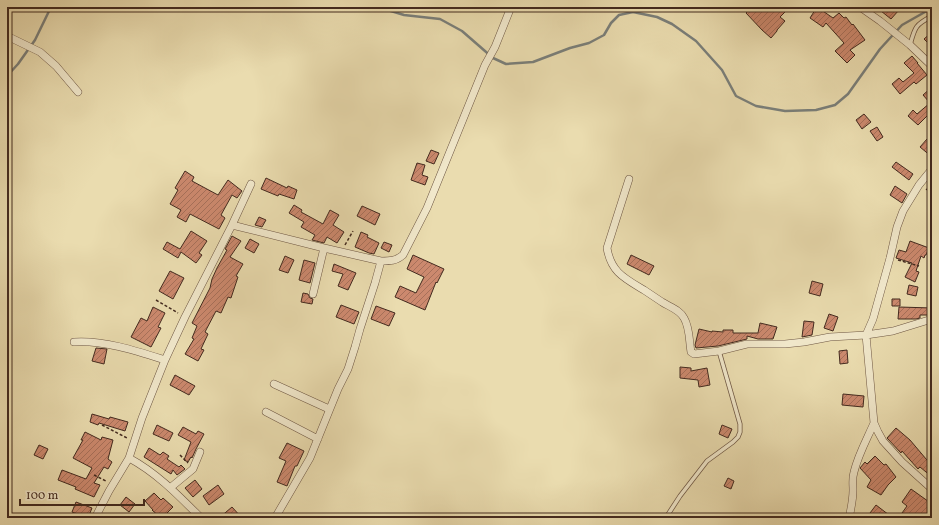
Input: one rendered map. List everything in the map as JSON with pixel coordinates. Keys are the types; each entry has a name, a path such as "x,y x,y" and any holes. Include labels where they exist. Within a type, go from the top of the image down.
{"street":[{"path":"232,225 341,252 381,260 396,260 403,255 427,208 485,65 495,47 511,7"},
{"path":"860,7 907,43 932,66"},
{"path":"7,36 40,52 56,66 78,92"},
{"path":"932,169 919,185 903,211 897,227 873,319 866,335 874,423 883,441 902,462 932,489"},
{"path":"629,179 607,248 609,258 620,275 679,312 684,318 691,352 694,354 719,351 747,344 785,344 830,337 866,335 893,331 932,319"},
{"path":"95,518 104,499 129,458 142,418 165,360 251,184"},
{"path":"313,294 324,248"},
{"path":"274,518 310,458 329,409 350,362 381,260"},
{"path":"74,342 99,343 165,360"},
{"path":"274,384 329,409"},
{"path":"266,412 318,438"},
{"path":"849,518 852,503 852,481 854,472 860,454 874,423"},
{"path":"170,488 193,468 200,452"},
{"path":"129,458 143,466 170,488 201,518"}],"lane":[{"path":"907,43 916,27 932,16"},
{"path":"667,516 680,496 707,461 733,442 740,432 740,424 719,351"}],"path":[{"path":"341,252 353,231"},
{"path":"890,258 919,266"},
{"path":"156,300 185,317"},
{"path":"102,425 134,441"},
{"path":"180,455 193,468"},
{"path":"94,475 113,484"}],"building":[{"path":"752,7 790,7 780,17 785,21 771,38 746,13"},
{"path":"817,7 833,18 839,13 844,18 846,17 865,40 850,50 855,55 847,63 835,51 844,43 826,23 823,27 810,18"},
{"path":"876,7 895,7 899,10 891,19"},
{"path":"932,32 932,47 924,39"},
{"path":"912,56 927,75 916,84 914,82 900,94 892,84 899,78 903,82 914,73 904,63"},
{"path":"932,87 932,117 929,114 918,125 908,116 913,110 917,114 930,103 923,95"},
{"path":"864,114 871,122 862,129 856,120"},
{"path":"877,127 883,137 877,141 870,131"},
{"path":"927,139 932,143 932,157 920,147"},
{"path":"431,150 439,153 434,164 426,161"},
{"path":"896,162 913,174 909,180 892,167"},
{"path":"417,163 425,165 422,175 428,177 425,185 411,180"},
{"path":"185,171 194,177 192,181 218,195 228,180 242,191 237,198 232,195 221,215 225,218 219,229 190,214 186,222 177,217 181,210 170,204 178,190 175,188"},
{"path":"266,178 287,188 288,186 297,190 294,199 279,194 278,196 261,189"},
{"path":"895,186 907,194 902,203 890,195"},
{"path":"294,205 302,210 301,212 323,224 330,210 339,215 333,225 344,232 337,243 327,237 324,243 312,240 315,235 301,227 304,222 289,213"},
{"path":"362,206 380,214 375,225 357,216"},
{"path":"259,217 266,220 262,227 255,225"},
{"path":"191,231 207,241 199,253 202,255 196,263 181,252 178,258 163,249 167,242 180,249"},
{"path":"361,232 379,243 374,254 355,247"},
{"path":"232,236 241,241 230,257 243,264 236,276 238,277 231,298 228,297 221,313 216,311 205,332 208,334 201,349 204,350 198,361 185,354 194,339 192,338 197,326 192,323 210,288 212,279 227,250 225,249"},
{"path":"250,239 259,244 254,253 245,248"},
{"path":"910,241 929,248 924,258 921,256 916,271 919,272 915,282 905,277 912,263 896,258 899,250 906,252"},
{"path":"384,242 392,245 389,252 381,248"},
{"path":"413,255 444,269 437,283 436,282 425,310 395,297 400,286 416,293 424,277 407,269"},
{"path":"631,255 654,266 649,275 627,264"},
{"path":"285,256 294,260 288,273 279,270"},
{"path":"304,260 315,263 310,283 299,280"},
{"path":"334,264 356,273 348,290 338,286 343,274 332,271"},
{"path":"170,271 184,278 173,299 159,291"},
{"path":"812,281 823,284 820,296 809,293"},
{"path":"909,285 918,287 916,296 907,294"},
{"path":"303,293 308,294 310,298 313,299 312,304 301,302"},
{"path":"892,299 900,299 900,306 892,306"},
{"path":"341,305 359,312 354,324 336,317"},
{"path":"376,306 395,313 389,326 371,319"},
{"path":"153,307 165,313 158,327 161,328 151,347 131,337 141,318 147,321"},
{"path":"899,307 932,308 932,314 920,315 920,318 916,319 898,319"},
{"path":"829,314 838,317 833,331 824,328"},
{"path":"804,321 814,322 812,335 802,337"},
{"path":"760,323 777,327 773,339 758,339 747,336 747,339 718,346 696,348 695,345 699,329 712,332 733,330 733,333 758,333"},
{"path":"96,348 107,349 104,364 92,361"},
{"path":"847,350 848,363 840,364 839,351"},
{"path":"680,367 691,368 691,371 707,368 710,385 699,387 698,380 680,378"},
{"path":"175,375 195,386 189,395 170,385"},
{"path":"843,394 864,396 863,407 842,405"},
{"path":"92,414 128,422 125,431 99,423 98,425 90,422"},
{"path":"157,425 173,433 169,441 153,434"},
{"path":"722,425 732,429 728,438 719,434"},
{"path":"183,427 196,434 198,431 204,434 192,458 191,457 188,462 184,460 191,442 178,435"},
{"path":"896,428 910,440 932,466 932,477 920,467 918,469 902,451 901,453 887,438"},
{"path":"85,432 101,440 102,437 113,440 108,459 112,462 108,469 104,467 94,483 100,485 94,497 75,489 76,487 58,480 62,470 86,479 92,468 73,458 83,440 81,440"},
{"path":"287,443 304,451 297,466 295,466 287,486 277,482 286,461 279,458"},
{"path":"39,445 48,449 43,459 34,455"},
{"path":"149,448 160,455 163,452 169,456 167,459 179,467 181,465 185,469 177,475 173,470 171,474 144,457"},
{"path":"875,456 884,465 886,464 896,477 881,495 867,487 871,480 860,468 865,462 867,464"},
{"path":"728,478 734,481 731,489 724,486"},
{"path":"195,480 202,489 193,497 185,488"},
{"path":"218,485 224,494 209,505 203,496"},
{"path":"911,489 932,504 932,510 926,518 923,518 918,514 915,518 909,518 902,513 907,506 902,502"},
{"path":"154,493 161,500 163,498 173,507 162,518 152,510 145,501"},
{"path":"126,497 135,504 129,512 120,505"},
{"path":"76,502 92,508 88,518 72,512"},
{"path":"876,505 893,518 876,518 870,513"},
{"path":"232,507 242,518 219,518"}],"waterway":[{"path":"7,76 18,64 35,40 51,7"},
{"path":"378,7 404,15 440,19 462,31 493,58 506,64 533,62 570,48 589,43 604,35 611,23 619,15 633,12 657,17 672,24 696,41 722,70 736,96 756,106 785,111 816,110 835,105 848,94 880,49 902,25 932,8"}]}
